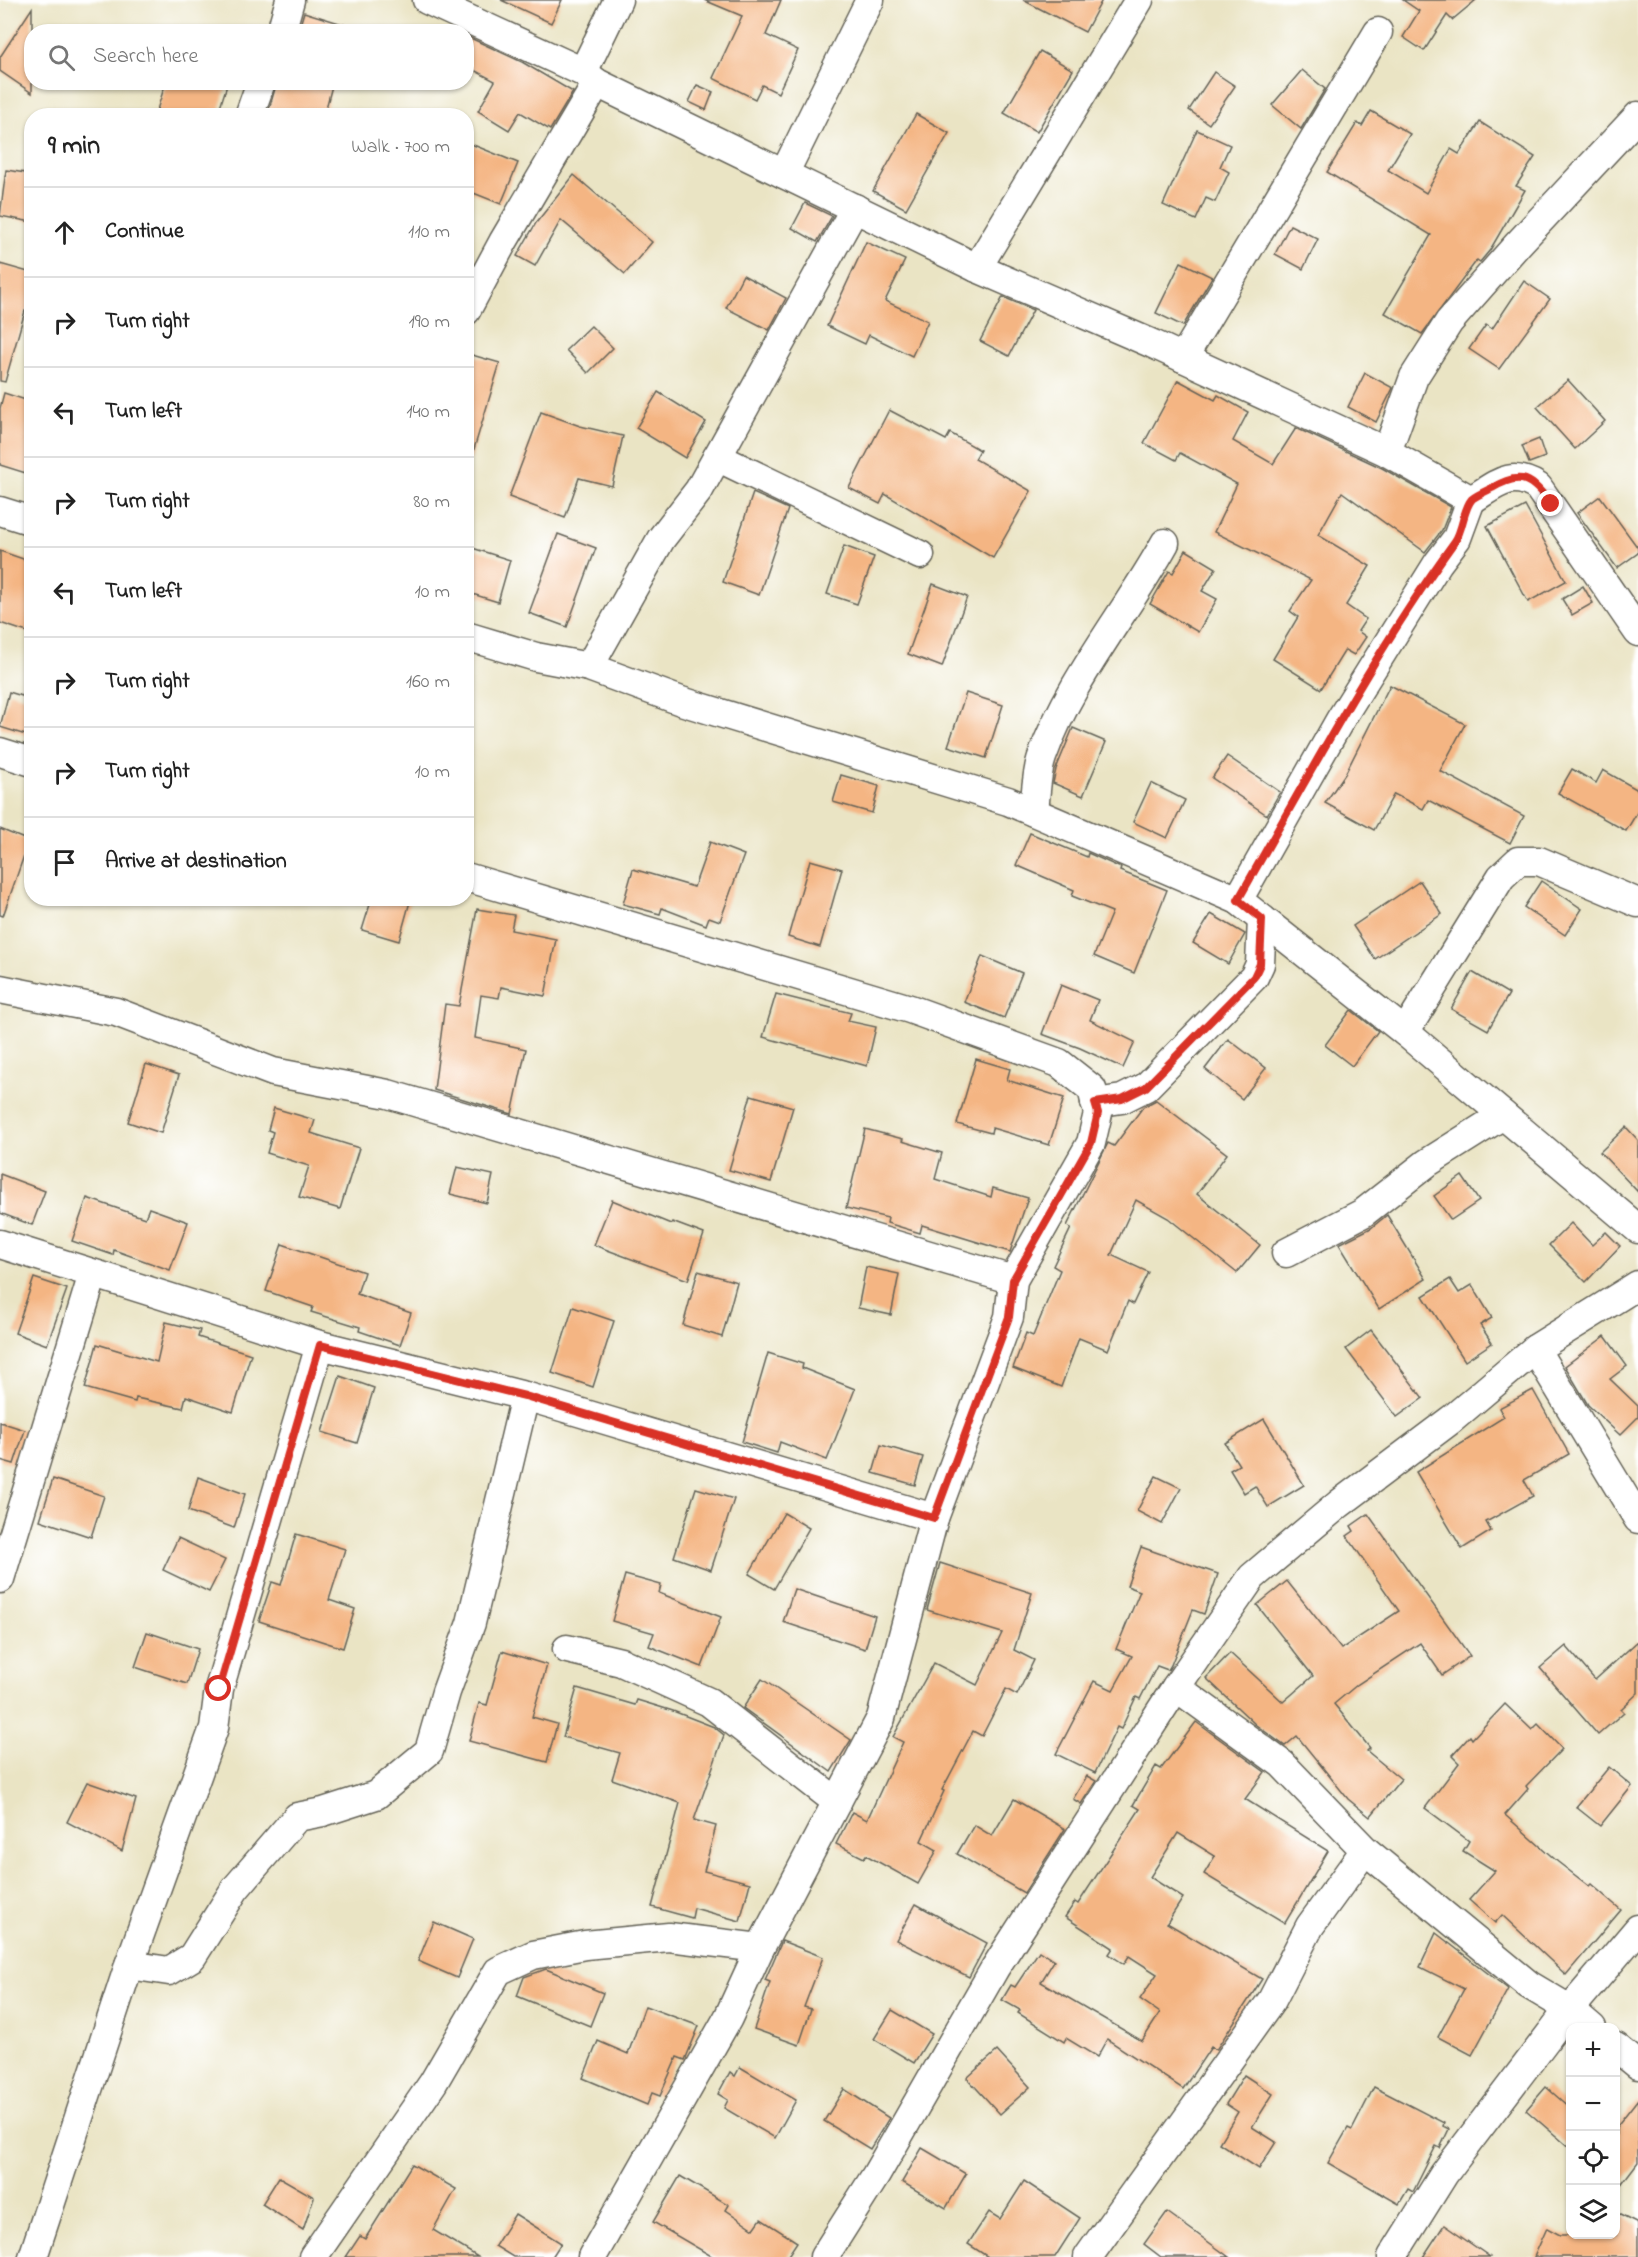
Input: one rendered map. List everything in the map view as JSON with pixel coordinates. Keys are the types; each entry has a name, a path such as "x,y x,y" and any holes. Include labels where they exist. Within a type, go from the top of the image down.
{"street":[{"path":"283,24 290,0"},
{"path":"427,0 977,268 1183,358 1387,452 1471,500"},
{"path":"474,296 590,78 618,0"},
{"path":"784,174 870,0"},
{"path":"977,268 1138,0"},
{"path":"1183,358 1378,32"},
{"path":"252,108 258,90"},
{"path":"1387,452 1414,377 1449,322 1518,244 1638,116"},
{"path":"590,667 661,539 699,490 855,208"},
{"path":"717,457 920,555"},
{"path":"1238,900 1340,720 1438,563 1457,538 1471,500 1509,478 1525,479 1538,487 1638,632"},
{"path":"0,511 24,519"},
{"path":"1034,812 1041,759 1069,697 1104,639 1132,600 1165,543"},
{"path":"474,638 536,657 590,667 681,701 1008,801 1238,900 1405,1032 1638,1229"},
{"path":"0,752 24,760"},
{"path":"1405,1032 1501,877 1518,861 1539,861 1638,903"},
{"path":"474,879 910,1009 1059,1063 1092,1089 1098,1113 1091,1143 1013,1280 1009,1317 934,1518 881,1718 760,1948 728,2018 592,2257"},
{"path":"1095,1103 1122,1099 1146,1087 1254,977 1260,964 1262,919"},
{"path":"0,988 117,1012 273,1071 388,1094 1013,1280"},
{"path":"1286,1253 1364,1213 1427,1163 1503,1115"},
{"path":"0,1244 320,1345 525,1396 934,1518"},
{"path":"0,1580 93,1274"},
{"path":"824,2257 876,2175 995,1968 1176,1687 1252,1577 1339,1504 1452,1419 1535,1349 1638,1285"},
{"path":"33,2257 129,1965 214,1728 219,1689 320,1345"},
{"path":"1535,1349 1638,1519"},
{"path":"129,1965 170,1971 192,1957 235,1889 297,1817 323,1812 376,1795 429,1751 446,1692 471,1623 525,1396"},
{"path":"567,1649 621,1662 709,1702 837,1802"},
{"path":"1176,1687 1282,1764 1365,1850 1529,1985 1582,2019"},
{"path":"1088,2257 1272,2000 1310,1926 1365,1850"},
{"path":"1582,2019 1638,1929"},
{"path":"313,2257 433,2083 498,1971 533,1955 585,1946 669,1937 760,1948"},
{"path":"1392,2257 1444,2174 1560,2021 1582,2019"},
{"path":"1620,2050 1638,2066"}],"building":[{"path":"501,0 562,0 551,23"},
{"path":"704,0 781,0 766,35 798,50 778,93 762,85 755,99 713,78 742,16"},
{"path":"1023,0 1102,0 1085,32"},
{"path":"1403,0 1476,0 1452,20 1447,15 1424,51 1403,37 1419,11"},
{"path":"32,8 32,24 24,24 24,88 0,71 0,57"},
{"path":"304,12 342,24 300,24"},
{"path":"474,40 522,62 573,92 550,130 520,112 509,130 478,111 495,81 474,70"},
{"path":"1040,51 1073,70 1037,132 1004,113"},
{"path":"1302,70 1325,89 1301,129 1272,105"},
{"path":"1214,72 1235,86 1209,124 1189,110"},
{"path":"697,85 713,92 706,110 689,102"},
{"path":"163,90 225,90 220,108 158,108"},
{"path":"275,90 331,90 326,108 269,108"},
{"path":"1371,111 1410,134 1388,170 1426,193 1451,149 1459,154 1480,122 1535,157 1516,186 1525,190 1490,250 1480,262 1477,260 1422,334 1385,313 1431,235 1327,172 1357,123 1362,126"},
{"path":"916,114 949,133 906,209 873,191"},
{"path":"1197,130 1230,145 1220,167 1229,172 1215,202 1206,198 1196,220 1163,205"},
{"path":"474,145 518,163 501,204 474,193"},
{"path":"6,170 24,173 24,220 0,216"},
{"path":"574,175 652,242 625,274 561,220 535,266 517,256 536,223"},
{"path":"805,203 832,216 817,242 792,228"},
{"path":"1290,225 1318,239 1303,269 1275,254"},
{"path":"866,242 905,260 885,301 928,321 912,356 869,335 865,344 827,326"},
{"path":"1181,262 1212,277 1183,326 1156,313"},
{"path":"0,264 24,271 24,315 5,382 0,381"},
{"path":"743,275 786,298 769,330 726,308"},
{"path":"1524,281 1550,299 1499,369 1469,349 1486,325 1492,329"},
{"path":"1003,297 1033,310 1009,356 980,341"},
{"path":"591,326 613,348 588,373 566,350"},
{"path":"474,356 500,363 474,449"},
{"path":"1365,373 1393,388 1376,422 1348,407"},
{"path":"1178,380 1215,400 1218,395 1248,412 1233,441 1273,464 1296,428 1382,468 1451,507 1442,530 1425,552 1342,492 1318,535 1370,566 1346,605 1366,619 1358,631 1366,637 1354,655 1345,650 1321,689 1273,659 1298,617 1290,611 1311,580 1214,532 1237,484 1180,453 1176,460 1144,443"},
{"path":"1568,380 1605,421 1575,449 1537,407"},
{"path":"658,392 706,422 685,458 636,428"},
{"path":"4,393 24,399 24,472 0,465 0,408"},
{"path":"889,410 946,440 950,433 980,450 975,459 1031,491 993,558 885,494 880,504 849,488"},
{"path":"541,412 580,426 623,436 612,486 579,478 565,518 509,497"},
{"path":"1539,439 1545,457 1529,463 1522,446"},
{"path":"753,493 788,509 759,595 723,582"},
{"path":"1600,496 1638,548 1638,553 1617,568 1577,513"},
{"path":"1525,506 1566,581 1528,602 1487,526"},
{"path":"558,534 596,548 567,627 529,613"},
{"path":"844,546 874,557 857,604 827,594"},
{"path":"474,549 510,560 498,602 474,594"},
{"path":"1186,550 1216,568 1202,591 1217,599 1198,632 1150,604 1169,571 1173,573"},
{"path":"0,551 24,559 24,631 0,623"},
{"path":"933,584 967,597 942,667 908,654"},
{"path":"1583,586 1593,603 1572,615 1562,599"},
{"path":"1390,685 1465,724 1440,771 1524,816 1510,843 1428,800 1423,809 1394,794 1374,830 1325,803 1345,774"},
{"path":"9,692 24,697 24,734 0,727"},
{"path":"966,693 1003,705 986,758 948,746"},
{"path":"1073,728 1106,742 1083,796 1053,783 1056,769"},
{"path":"1227,756 1280,792 1267,815 1212,778"},
{"path":"1572,769 1596,783 1603,770 1638,790 1638,811 1626,831 1558,793"},
{"path":"841,775 879,786 872,813 833,802"},
{"path":"1151,783 1185,800 1167,838 1133,822"},
{"path":"0,829 24,839 24,855 3,916 0,915"},
{"path":"1030,833 1087,857 1088,853 1121,868 1120,871 1167,890 1134,973 1094,956 1112,912 1072,896 1074,890 1016,865"},
{"path":"710,842 744,855 720,921 709,917 706,925 662,908 660,914 623,904 633,869 694,887"},
{"path":"810,860 842,869 820,947 788,937"},
{"path":"1420,881 1442,914 1375,959 1353,926"},
{"path":"1541,881 1582,909 1565,935 1524,907"},
{"path":"370,906 409,906 399,941 362,930"},
{"path":"477,909 514,915 511,930 556,939 545,996 501,987 499,998 481,995 475,1038 526,1049 512,1114 434,1090 445,1004 459,1006"},
{"path":"1211,914 1245,934 1228,964 1193,943"},
{"path":"982,956 1022,973 1004,1018 964,1002"},
{"path":"1472,972 1509,994 1488,1030 1451,1009"},
{"path":"1061,985 1098,1000 1090,1020 1135,1042 1123,1068 1042,1034"},
{"path":"776,994 851,1013 848,1021 876,1027 867,1066 763,1037"},
{"path":"1351,1010 1378,1031 1352,1066 1325,1045"},
{"path":"1228,1039 1266,1068 1242,1099 1205,1069"},
{"path":"976,1059 1010,1069 1007,1080 1064,1098 1049,1145 992,1128 991,1133 957,1124"},
{"path":"146,1064 179,1075 161,1133 128,1122"},
{"path":"751,1095 793,1107 771,1182 729,1170"},
{"path":"1156,1100 1227,1154 1197,1194 1260,1245 1237,1273 1168,1218 1136,1200 1111,1255 1148,1272 1133,1304 1128,1301 1108,1350 1079,1338 1061,1387 1013,1368 1026,1333 1033,1336 1060,1270 1053,1266 1071,1228 1067,1226 1108,1143 1114,1146 1143,1107"},
{"path":"274,1108 315,1120 311,1133 359,1148 340,1209 299,1197 309,1166 267,1153 273,1132 268,1130"},
{"path":"1626,1127 1638,1140 1638,1192 1600,1152"},
{"path":"865,1129 942,1153 935,1179 991,1197 993,1188 1028,1198 1010,1252 922,1225 920,1233 887,1223 888,1218 846,1208"},
{"path":"457,1167 493,1175 487,1203 450,1194"},
{"path":"0,1174 45,1191 32,1225 0,1213"},
{"path":"1462,1176 1479,1201 1451,1220 1434,1196"},
{"path":"87,1198 145,1218 149,1208 188,1222 170,1270 114,1250 113,1255 72,1241"},
{"path":"612,1200 671,1224 672,1222 704,1234 688,1280 594,1245"},
{"path":"1387,1215 1426,1279 1379,1309 1339,1244 1371,1228"},
{"path":"1571,1223 1592,1245 1606,1232 1620,1246 1586,1282 1549,1245"},
{"path":"282,1244 364,1272 357,1294 411,1313 400,1345 359,1331 360,1327 311,1312 313,1307 266,1291"},
{"path":"866,1267 899,1274 891,1315 858,1308"},
{"path":"698,1271 737,1282 722,1337 683,1325"},
{"path":"34,1278 67,1289 47,1345 15,1333"},
{"path":"1450,1279 1459,1293 1472,1285 1492,1318 1480,1325 1492,1343 1465,1361 1423,1296"},
{"path":"573,1307 614,1321 593,1387 552,1373"},
{"path":"166,1322 200,1330 198,1337 251,1354 233,1412 186,1396 183,1408 136,1398 135,1402 85,1388 97,1344 157,1362"},
{"path":"1371,1330 1423,1398 1397,1417 1346,1349"},
{"path":"1605,1336 1627,1366 1610,1379 1638,1406 1638,1417 1620,1435 1588,1405 1565,1366"},
{"path":"768,1353 803,1364 802,1368 855,1389 827,1460 780,1442 777,1453 742,1442"},
{"path":"340,1376 374,1388 357,1443 322,1432"},
{"path":"1533,1390 1569,1454 1524,1480 1533,1496 1486,1522 1491,1531 1462,1549 1416,1472 1504,1417 1499,1408"},
{"path":"1264,1419 1304,1485 1268,1507 1255,1486 1244,1493 1230,1470 1239,1465 1225,1443"},
{"path":"0,1422 25,1430 14,1464 0,1460"},
{"path":"881,1445 923,1457 915,1485 873,1473"},
{"path":"1156,1476 1181,1488 1162,1524 1137,1511"},
{"path":"198,1477 245,1494 234,1528 188,1511"},
{"path":"53,1479 104,1496 91,1537 40,1520"},
{"path":"696,1488 734,1499 711,1570 674,1557"},
{"path":"784,1513 809,1528 774,1589 749,1574"},
{"path":"1368,1514 1470,1656 1442,1675 1420,1643 1358,1684 1334,1704 1370,1748 1367,1751 1401,1779 1370,1817 1348,1799 1297,1736 1285,1746 1256,1725 1206,1678 1230,1653 1283,1702 1313,1676 1257,1605 1287,1581 1341,1649 1399,1611 1347,1536 1354,1531 1351,1526"},
{"path":"296,1534 345,1549 329,1600 355,1609 343,1648 259,1621 272,1582 281,1585"},
{"path":"178,1538 225,1560 209,1592 163,1570"},
{"path":"1141,1547 1218,1574 1204,1614 1193,1610 1168,1670 1157,1666 1140,1699 1136,1697 1121,1729 1117,1727 1095,1773 1056,1754 1094,1681 1113,1690 1132,1656 1116,1649 1140,1591 1127,1586"},
{"path":"940,1563 1032,1593 1014,1650 1034,1660 1017,1695 1006,1689 982,1736 973,1731 942,1790 944,1791 921,1841 937,1850 918,1884 866,1855 864,1858 836,1844 852,1812 867,1820 903,1742 893,1737 934,1663 977,1685 1002,1633 927,1610"},
{"path":"625,1575 661,1585 659,1593 721,1617 702,1667 649,1646 654,1633 612,1621"},
{"path":"794,1589 875,1616 865,1649 783,1622"},
{"path":"147,1632 198,1649 187,1684 135,1667"},
{"path":"1638,1641 1638,1693 1621,1709 1624,1712 1598,1735 1540,1668 1566,1646 1595,1680"},
{"path":"502,1651 547,1665 532,1717 557,1724 547,1762 469,1741 479,1703 487,1705"},
{"path":"762,1679 851,1740 831,1772 743,1708"},
{"path":"577,1688 635,1705 637,1700 673,1711 714,1727 724,1735 694,1820 716,1826 704,1871 750,1883 740,1921 694,1908 692,1918 652,1907 680,1803 612,1779 620,1753 563,1737"},
{"path":"1505,1704 1532,1730 1538,1724 1562,1749 1526,1786 1528,1789 1505,1815 1558,1862 1589,1886 1591,1884 1621,1910 1566,1975 1502,1915 1495,1923 1469,1900 1495,1871 1463,1851 1469,1841 1425,1808 1459,1763 1452,1756 1470,1736 1472,1739"},
{"path":"1196,1722 1265,1772 1245,1799 1328,1851 1285,1923 1204,1874 1215,1856 1178,1833 1150,1877 1183,1898 1167,1923 1262,1979 1216,2050 1211,2047 1183,2089 1107,2039 1097,2057 1066,2038 1064,2042 1018,2013 1020,2010 1002,2000 1011,1985 1015,1987 1039,1951 1054,1961 1041,1982 1142,2041 1160,2013 1140,1999 1157,1974 1129,1956 1124,1964 1109,1954 1113,1948 1065,1917 1075,1902 1078,1904 1140,1809 1133,1805 1156,1766 1161,1769"},
{"path":"1609,1767 1632,1786 1600,1826 1576,1807"},
{"path":"1087,1776 1096,1781 1081,1804 1073,1799"},
{"path":"87,1782 136,1799 122,1851 67,1822"},
{"path":"1014,1799 1065,1829 1024,1893 957,1854 974,1825 992,1836"},
{"path":"916,1904 987,1943 969,1977 896,1940"},
{"path":"434,1922 473,1939 457,1978 418,1961"},
{"path":"1436,1933 1508,1989 1472,2055 1438,2037 1464,1989 1420,1967"},
{"path":"782,1941 823,1957 804,2007 811,2009 799,2045 754,2029 770,1982 765,1980"},
{"path":"546,1969 603,1993 590,2026 517,1996 524,1977"},
{"path":"645,2006 699,2026 685,2060 677,2057 660,2096 652,2093 647,2105 583,2078 598,2041 628,2054"},
{"path":"892,2010 932,2034 914,2063 874,2039"},
{"path":"997,2051 1030,2087 1000,2114 967,2078"},
{"path":"740,2067 796,2100 775,2138 724,2108 728,2100 718,2094 730,2072 735,2076"},
{"path":"1244,2075 1273,2094 1252,2127 1276,2142 1259,2169 1219,2143 1238,2112 1226,2104"},
{"path":"1374,2087 1444,2123 1443,2126 1449,2129 1440,2148 1436,2146 1413,2192 1408,2189 1399,2204 1328,2163 1348,2128 1352,2130"},
{"path":"1546,2087 1566,2104 1566,2145 1526,2110"},
{"path":"844,2089 889,2118 870,2149 824,2121"},
{"path":"1638,2099 1638,2162 1620,2186 1620,2131 1620,2122"},
{"path":"922,2148 966,2174 946,2208 902,2182"},
{"path":"412,2164 456,2189 433,2230 478,2257 346,2257 360,2236 365,2239"},
{"path":"680,2176 729,2205 726,2210 754,2229 761,2219 797,2242 787,2257 713,2257 653,2222"},
{"path":"279,2177 314,2197 303,2230 262,2204"},
{"path":"1024,2181 1080,2218 1055,2257 988,2257 968,2244 989,2212 1000,2219"},
{"path":"1167,2212 1229,2257 1161,2257 1144,2244"},
{"path":"515,2214 561,2243 552,2257 513,2257 495,2246"},
{"path":"1620,2215 1638,2224 1638,2257 1534,2257 1547,2228 1560,2235 1566,2235 1566,2239 1620,2239"},
{"path":"1444,2225 1490,2257 1423,2257"}],"route":[{"path":"219,1689 320,1345 525,1396 934,1518 1009,1317 1013,1280 1091,1143 1098,1113 1095,1103 1122,1099 1146,1087 1254,977 1260,964 1262,919 1238,900 1340,720 1438,563 1457,538 1471,500 1509,478 1525,479 1538,487 1551,504"}]}
